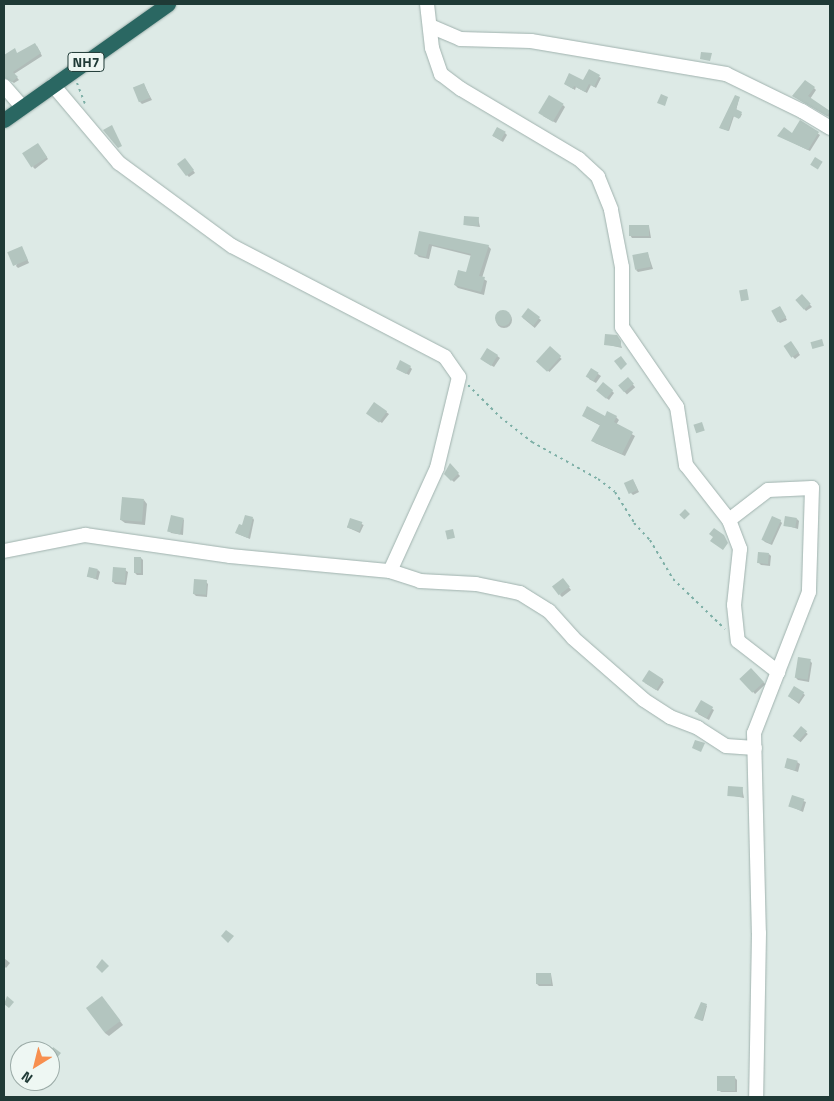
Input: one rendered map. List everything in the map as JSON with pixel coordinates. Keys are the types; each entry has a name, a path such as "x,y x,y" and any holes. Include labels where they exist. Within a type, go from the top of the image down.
{"highway":[{"name":"NH7","path":"4,120 168,4"}],"street":[{"path":"427,4 432,48 441,74 461,90 579,159 598,176 610,210 622,267 622,327 677,407 686,465 729,520 740,549 734,605 738,642 778,672"},
{"path":"430,26 460,39 531,41 726,74 802,111 830,128"},
{"path":"54,85 119,163 232,246 445,356 459,377 437,468 390,571"},
{"path":"4,86 22,107"},
{"path":"729,520 768,490 812,488 809,592 754,733 759,923 756,1097"},
{"path":"4,551 85,535 230,556 390,571 420,581 476,584 520,593 549,611 573,638 631,688 670,717 698,728 726,746 755,748"}],"path":[{"path":"73,71 85,105"},
{"path":"468,385 500,417 532,442 598,479 616,492 634,523 650,540 673,579 738,642"}],"building":[{"path":"35,43 41,53 13,72 18,77 12,82 5,78 4,55 15,48 17,53"},
{"path":"701,52 712,53 710,61 700,59"},
{"path":"589,69 600,75 594,87 589,84 585,92 574,86 573,89 564,84 569,73 583,80"},
{"path":"805,80 815,87 808,96 830,111 827,116 792,96"},
{"path":"144,83 150,98 139,102 133,87"},
{"path":"661,94 668,97 665,106 657,103"},
{"path":"549,95 564,104 553,122 538,113"},
{"path":"735,95 740,97 736,109 742,112 739,119 733,116 728,131 719,128"},
{"path":"800,120 819,132 808,150 777,136 784,127 792,133"},
{"path":"112,125 122,146 118,148 103,130"},
{"path":"497,127 506,132 501,141 492,136"},
{"path":"38,143 47,157 31,168 22,153"},
{"path":"815,157 823,162 818,169 810,165"},
{"path":"185,158 194,170 186,176 177,164"},
{"path":"464,216 479,217 478,226 463,225"},
{"path":"629,225 649,225 649,236 629,236"},
{"path":"419,231 489,245 479,276 485,277 481,292 454,285 458,270 466,272 471,254 429,244 426,257 414,254"},
{"path":"22,246 28,260 13,266 7,252"},
{"path":"648,252 651,267 635,270 632,255"},
{"path":"747,289 749,300 741,301 739,290"},
{"path":"802,294 811,304 804,310 795,300"},
{"path":"780,306 786,317 778,322 771,311"},
{"path":"528,308 540,317 533,326 521,317"},
{"path":"500,310 506,310 511,315 509,324 500,326 495,321 495,315"},
{"path":"605,334 617,335 621,341 621,347 604,345"},
{"path":"822,339 824,346 812,349 810,342"},
{"path":"791,341 799,353 791,358 784,346"},
{"path":"550,346 561,356 547,372 536,362"},
{"path":"487,348 498,355 491,366 480,359"},
{"path":"621,356 627,364 621,370 614,361"},
{"path":"400,360 411,366 406,374 396,369"},
{"path":"591,368 599,373 593,381 586,376"},
{"path":"628,377 634,384 624,392 618,386"},
{"path":"603,382 613,390 606,399 596,391"},
{"path":"374,402 387,411 379,423 366,413"},
{"path":"587,406 605,416 607,411 617,416 614,422 633,432 622,454 591,441 600,425 582,416"},
{"path":"702,422 705,431 696,433 693,425"},
{"path":"450,463 459,473 451,481 444,474"},
{"path":"633,479 638,490 629,494 624,483"},
{"path":"122,497 144,499 142,522 120,520"},
{"path":"685,509 690,514 684,520 679,515"},
{"path":"171,515 184,518 180,534 167,532"},
{"path":"245,515 253,517 248,538 235,533 239,524 242,525"},
{"path":"772,516 781,520 771,544 761,540"},
{"path":"785,516 797,518 795,528 783,526"},
{"path":"350,518 362,522 359,532 347,528"},
{"path":"714,528 724,535 728,543 723,550 710,541 713,537 709,534"},
{"path":"453,529 455,538 447,540 445,531"},
{"path":"758,552 769,553 768,564 757,563"},
{"path":"134,557 141,557 141,573 134,573"},
{"path":"89,567 98,569 96,579 87,577"},
{"path":"113,567 126,568 125,583 112,582"},
{"path":"563,578 570,587 559,595 552,587"},
{"path":"194,579 207,580 206,595 193,594"},
{"path":"798,657 811,659 808,680 795,678"},
{"path":"751,668 764,682 752,693 739,679"},
{"path":"649,670 663,679 656,690 642,681"},
{"path":"794,686 804,692 798,702 788,696"},
{"path":"701,700 713,707 707,718 694,711"},
{"path":"801,726 807,731 799,741 793,736"},
{"path":"695,740 705,743 701,752 692,748"},
{"path":"787,758 798,761 795,771 784,768"},
{"path":"728,786 743,787 742,797 727,796"},
{"path":"792,795 804,799 801,810 788,806"},
{"path":"226,930 234,936 228,943 221,936"},
{"path":"102,959 109,966 102,973 96,967"},
{"path":"536,973 551,973 551,984 536,984"},
{"path":"7,996 14,1002 9,1008 4,1004"},
{"path":"102,996 121,1021 105,1033 86,1008"},
{"path":"701,1002 707,1004 702,1021 694,1018"},
{"path":"717,1076 735,1076 735,1091 717,1091"}]}
